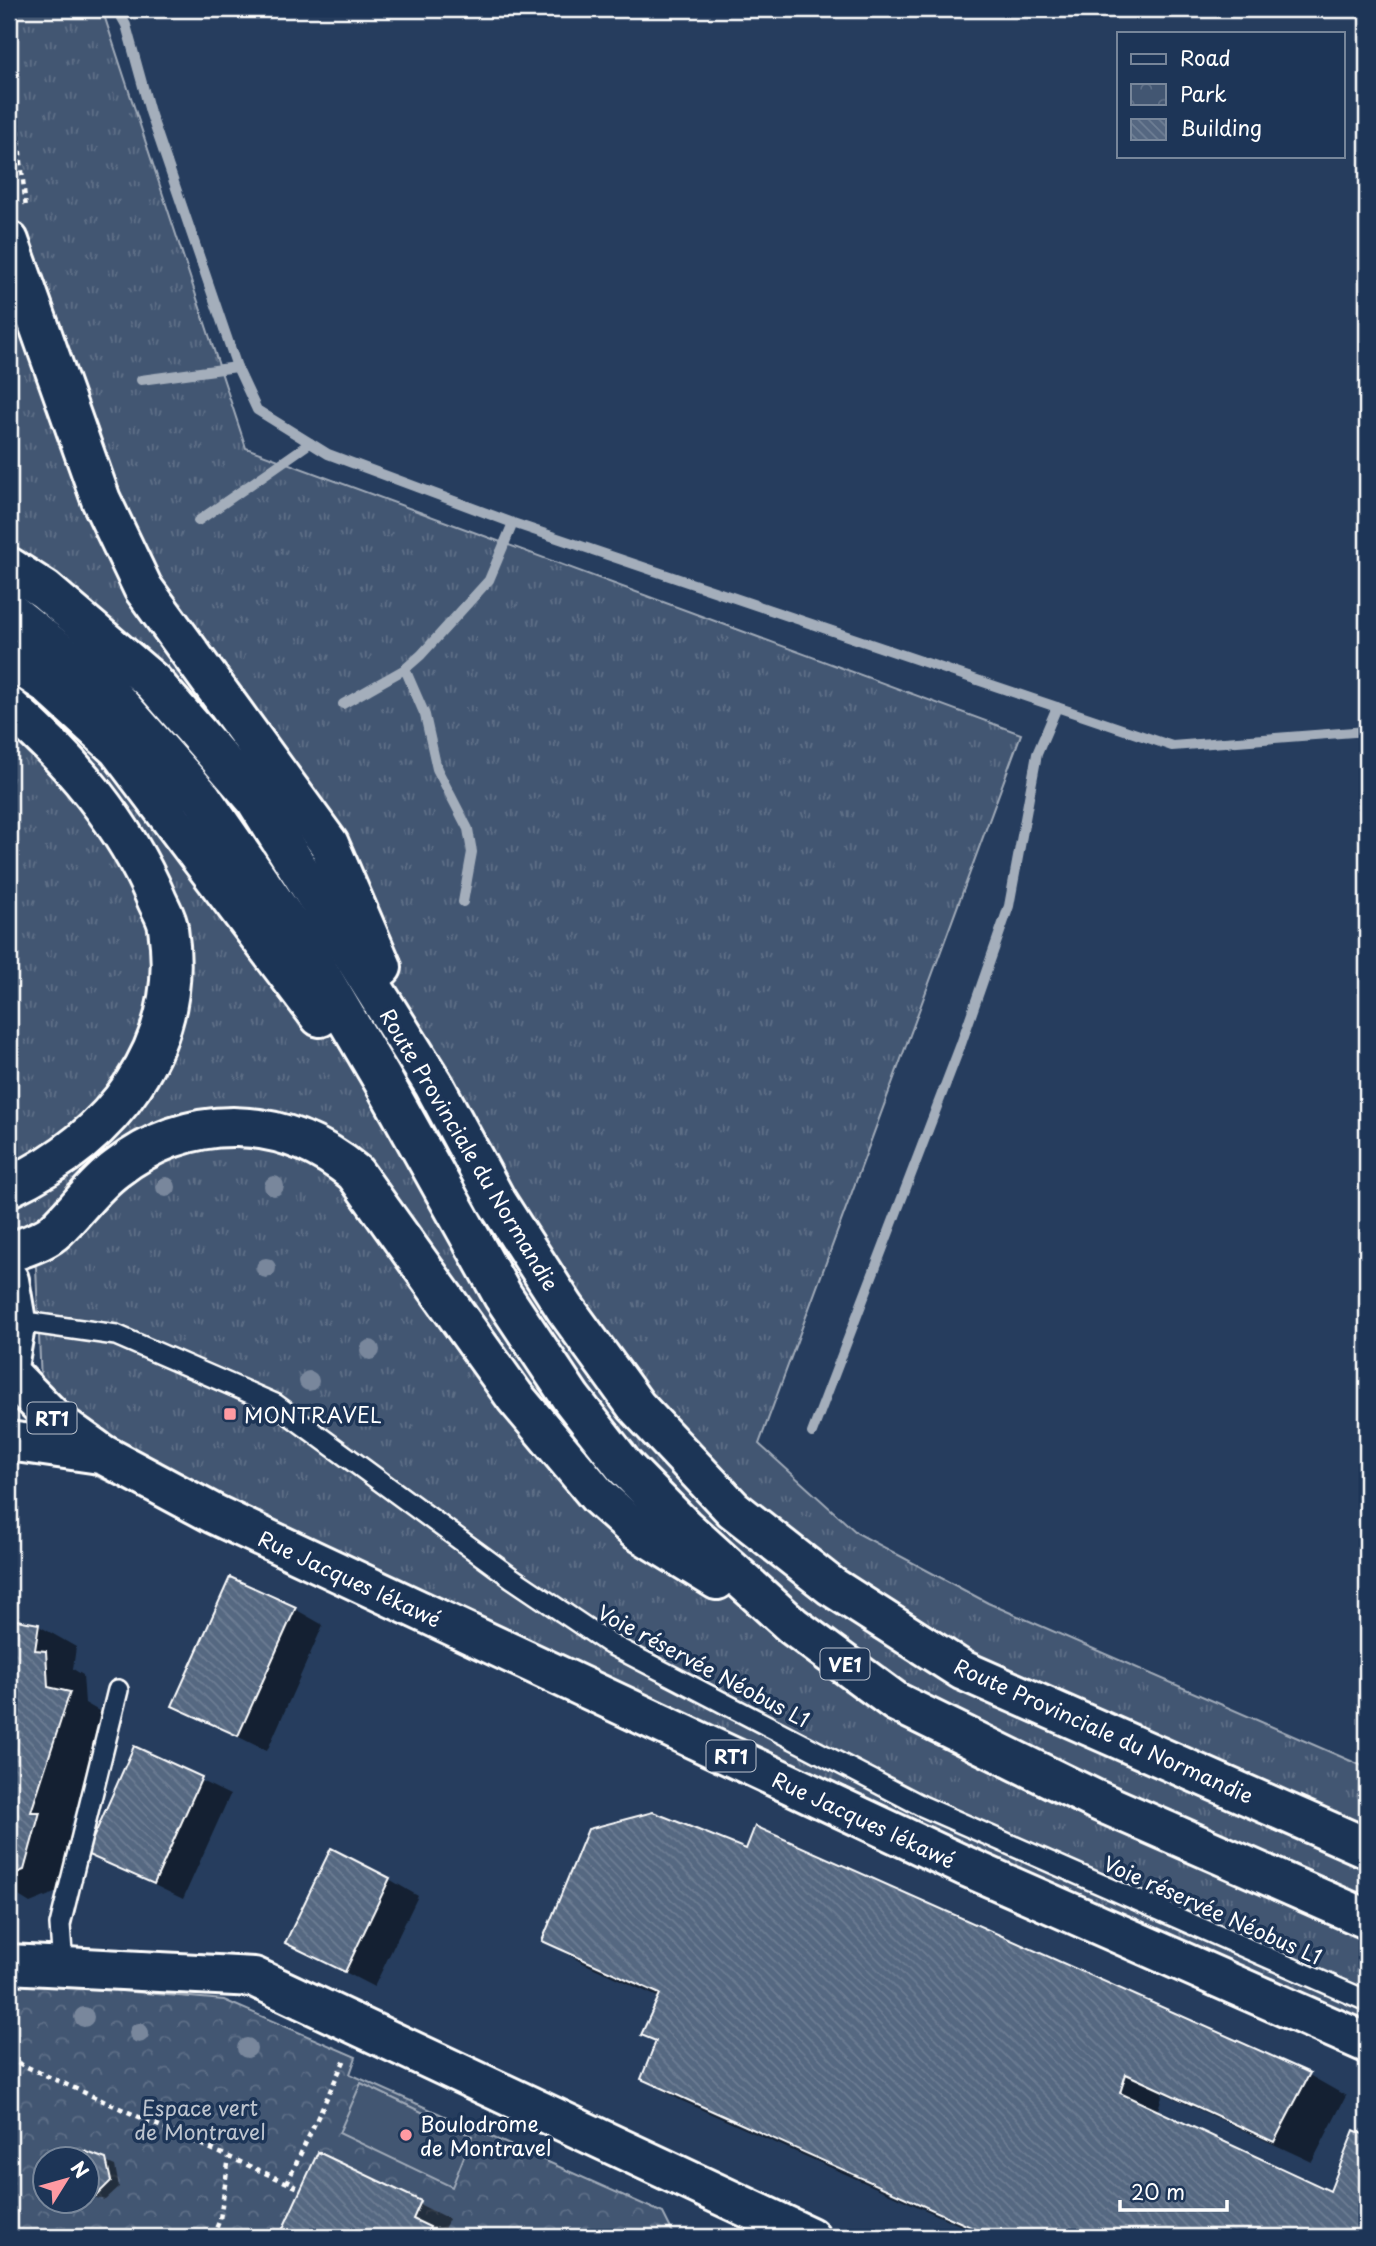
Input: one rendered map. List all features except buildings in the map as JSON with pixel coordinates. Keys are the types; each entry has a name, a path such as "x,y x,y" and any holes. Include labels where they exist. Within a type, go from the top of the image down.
{"main road":[{"path":"17,225 101,500 143,588 329,844 434,1085"},
{"name":"Route Provinciale du Normandie","path":"9,567 45,590 153,682 255,799 434,1085 497,1202 565,1308 636,1406 733,1509 831,1586 962,1670 1367,1848"},
{"name":"Route Provinciale du Normandie","path":"9,611 105,688 202,799 299,938 503,1296 571,1398 624,1465 684,1527 793,1626"},
{"path":"9,659 47,684 118,748 320,1016 461,1220"},
{"path":"9,707 93,795 122,833 145,872 168,925 170,978 162,1028 139,1079 106,1120 67,1156 9,1187"},
{"path":"9,1253 55,1232 116,1168 184,1133 219,1126 266,1128 332,1154 355,1173 379,1203 447,1304 515,1397 598,1496 636,1530 793,1626"},
{"path":"9,1280 12,1320 9,1361"},
{"name":"Rue Jacques Iékawé","path":"9,1373 56,1421 102,1454 226,1520 965,1866 1367,2043"},
{"name":"Rue Jacques Iékawé","path":"9,1441 102,1454"},
{"name":"VE1","path":"793,1626 896,1702 1096,1800 1367,1919"},
{"path":"1307,1822 1367,1840"},
{"path":"9,1964 254,1978 810,2237"}],"lane":[{"name":"Voie réservée Néobus L1","path":"12,1320 116,1335 275,1404 512,1578 610,1644 922,1806 1367,2001"},
{"path":"63,1967 60,1925 118,1690"}],"path":[{"path":"9,51 17,225"},
{"path":"287,2183 360,2027"},
{"path":"9,2059 301,2189"},
{"path":"213,2237 220,2219 229,2157"}],"green space":[{"path":"9,9 102,9 246,448 1021,734 759,1444 857,1533 988,1603 1367,1768 1367,2062 44,1452 36,1267 9,1235"},
{"name":"Espace vert de Montravel","path":"9,1981 224,2000 356,2057 350,2074 663,2213 675,2237 9,2237"},
{"name":"Boulodrome de Montravel","path":"361,2083 472,2136 452,2187 339,2133"}],"waterway":[{"path":"117,9 126,25 150,112 237,367 257,410 328,454 513,523 1172,746 1367,731"},
{"path":"141,380 237,367"},
{"path":"198,521 310,443"},
{"path":"343,704 405,669 421,655 489,580 513,523"},
{"path":"405,669 425,715 437,769 468,829 472,852 463,902"},
{"path":"812,1433 961,1044 1009,906 1037,754 1057,707"}],"place":[{"name":"MONTRAVEL","path":"230,1414"},
{"name":"Boulodrome de Montravel","path":"406,2135"}]}
